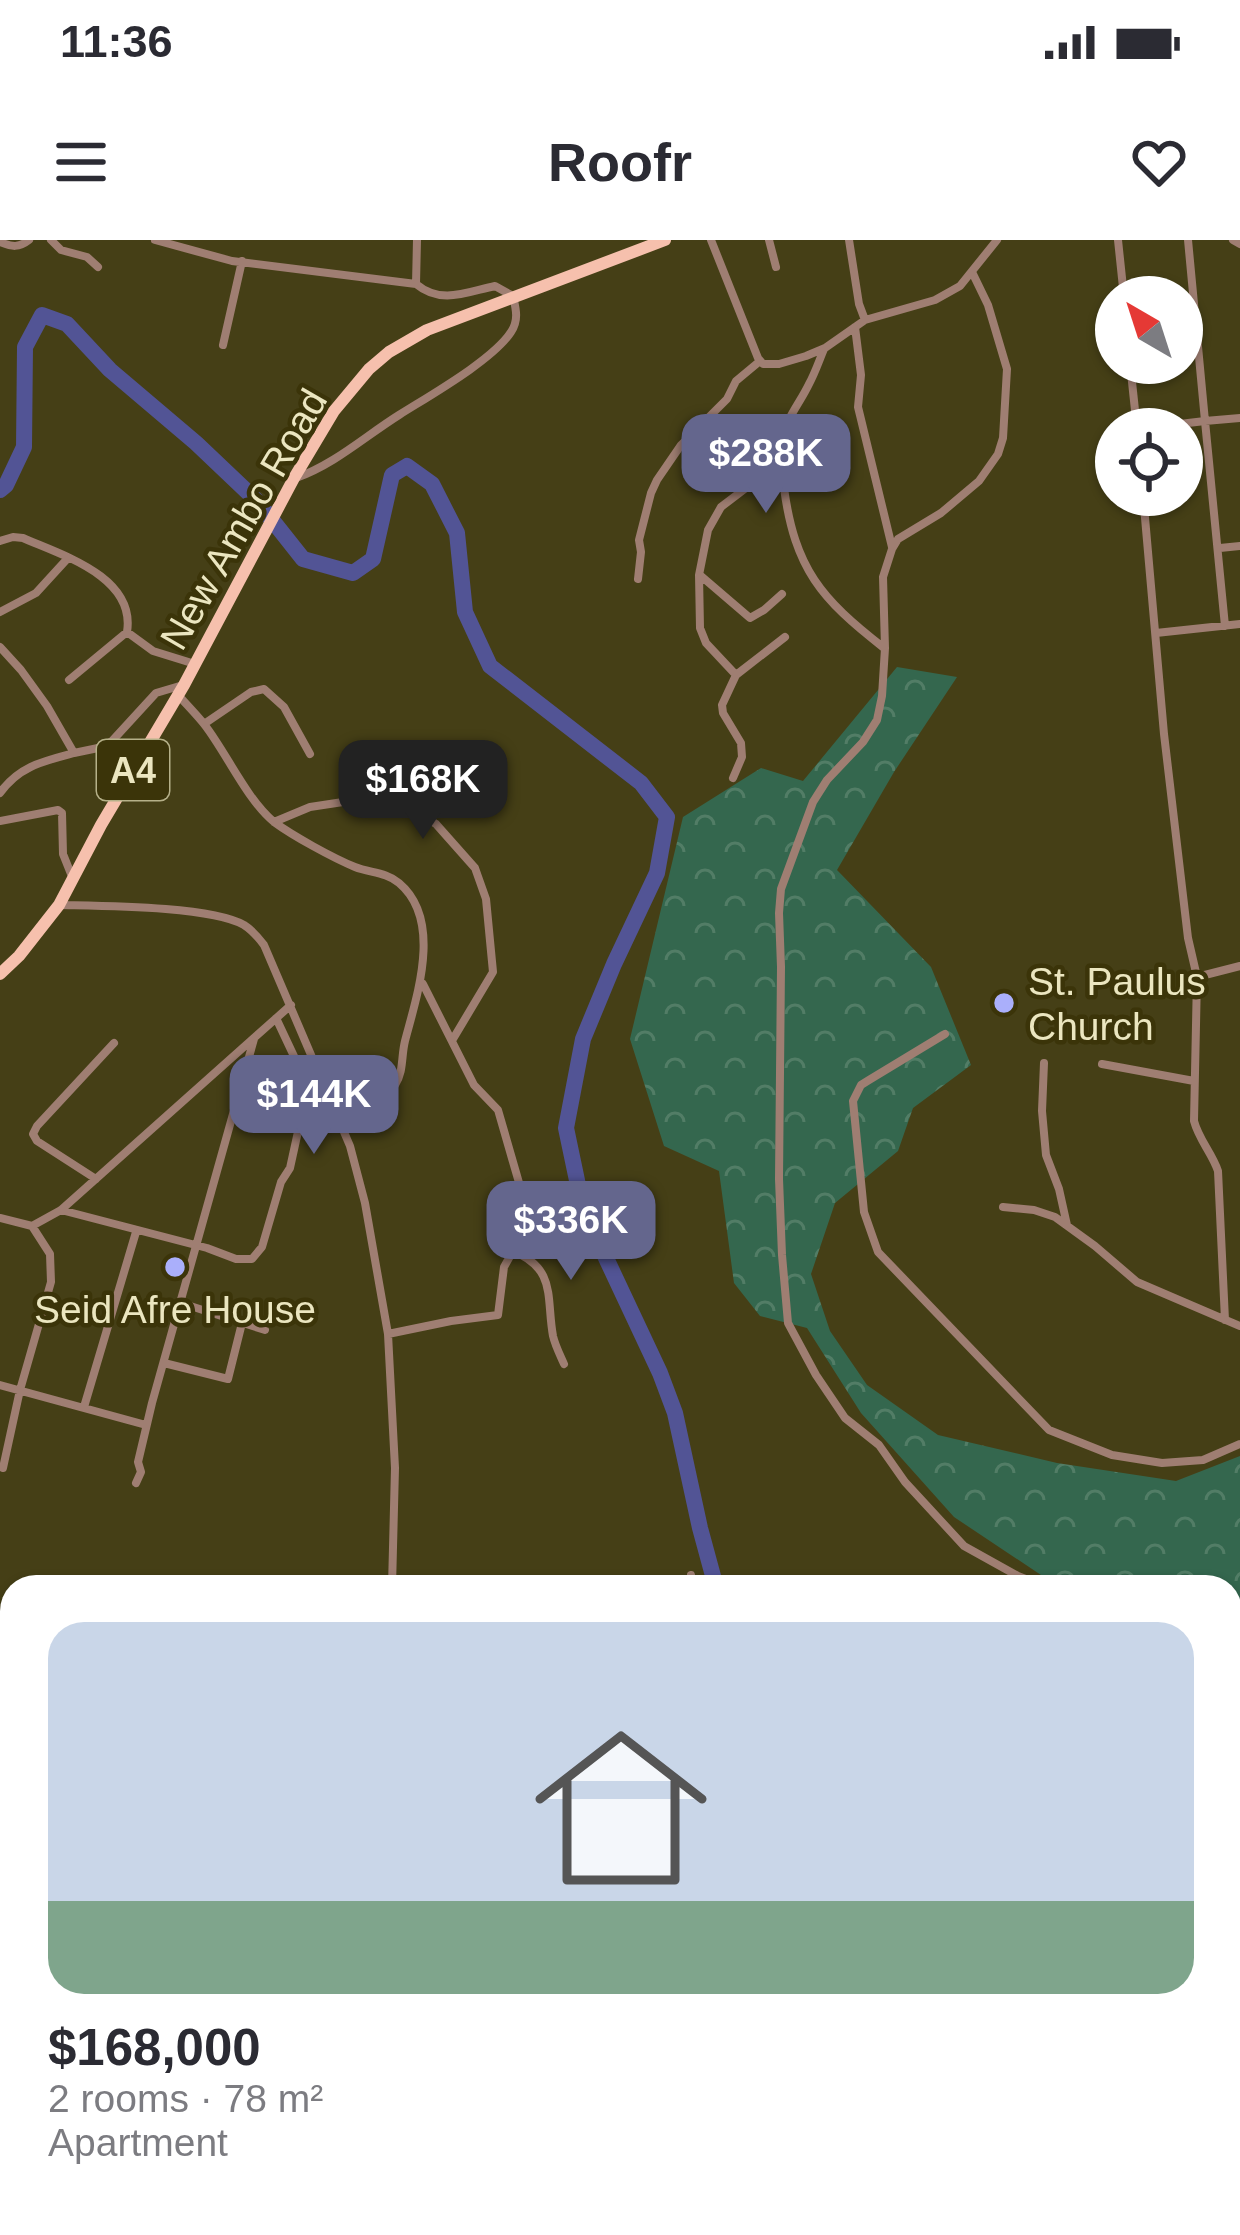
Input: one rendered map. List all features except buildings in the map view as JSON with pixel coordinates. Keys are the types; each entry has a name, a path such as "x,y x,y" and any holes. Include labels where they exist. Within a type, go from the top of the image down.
{"main road":[{"name":"New Ambo Road","path":"0,974 59,904 294,478 334,411 379,361 427,330 665,240"}],"street":[{"path":"0,242 18,247 29,240"},
{"path":"51,240 61,250 87,257 98,267"},
{"path":"416,284 417,240"},
{"path":"711,240 760,362"},
{"path":"769,240 776,267"},
{"path":"849,240 865,320"},
{"path":"638,578 639,540 657,480 681,446 727,399 736,381 760,362 779,364 825,348 865,320 935,300 973,274 997,240"},
{"path":"1118,240 1122,276"},
{"path":"1188,240 1225,626"},
{"path":"160,241 242,261 416,284 433,296 462,295 495,286 514,296 517,320 502,342 322,469 294,478"},
{"path":"223,345 242,261"},
{"path":"973,274 988,305 1007,369 1003,438 979,481 941,513 898,539 892,549 883,577 885,648 878,720 813,802 782,889 778,1179 788,1323 816,1375 844,1418 879,1444 905,1481 964,1546 1017,1575"},
{"path":"854,327 861,375 858,407 892,549"},
{"path":"825,348 781,443 787,512 803,562 836,608 885,648"},
{"path":"1205,421 1240,418"},
{"path":"736,675 703,636 700,575 708,530 721,507 780,462"},
{"path":"1145,516 1182,894 1197,977 1194,1121 1218,1171 1225,1320"},
{"path":"0,541 23,538 99,572 127,610 127,632"},
{"path":"1220,548 1240,546"},
{"path":"0,612 36,593 68,557"},
{"path":"700,575 750,618 782,594"},
{"path":"1156,633 1240,624"},
{"path":"127,632 153,651 195,664"},
{"path":"68,680 127,632"},
{"path":"733,778 742,758 741,743 722,705 736,675 785,638"},
{"path":"0,647 47,706 74,753"},
{"path":"205,724 251,692 264,689 284,706 310,754"},
{"path":"0,793 9,780 37,763 112,741 156,693 181,690 274,822 359,869 383,874 401,884 410,896 420,919 422,983 404,1048 402,1074 395,1085"},
{"path":"274,822 310,807 344,802 402,810 436,824 475,868 486,898 493,971 452,1040"},
{"path":"0,821 62,813 63,854 73,880"},
{"path":"59,904 152,908 241,922 264,945 350,1145 365,1203 388,1334 395,1468 392,1575"},
{"path":"1197,977 1240,966"},
{"path":"388,1334 498,1316 504,1268 512,1251 506,1201 523,1193 499,1110 474,1085 422,983"},
{"path":"0,1218 32,1226 61,1210 291,1005"},
{"path":"61,1210 236,1259 255,1257 290,1168 308,1086 276,1018"},
{"path":"945,1034 868,1079 853,1101 864,1212 878,1252 1049,1430 1112,1455 1162,1463 1203,1460 1240,1444"},
{"path":"136,1483 146,1425 254,1039"},
{"path":"96,1179 33,1134 114,1042"},
{"path":"1044,1063 1046,1155 1068,1226"},
{"path":"1102,1064 1194,1082"},
{"path":"1003,1207 1055,1217 1137,1282 1240,1325"},
{"path":"3,1468 52,1282 50,1254 32,1226"},
{"path":"84,1407 136,1232"},
{"path":"512,1251 526,1256 549,1287 553,1338 564,1364"},
{"path":"181,1304 265,1330"},
{"path":"164,1363 228,1379 242,1323"},
{"path":"0,1384 146,1425"}],"green space":[{"path":"897,667 957,677 837,870 931,967 971,1065 913,1108 898,1151 835,1203 811,1274 830,1331 867,1385 938,1435 1057,1463 1176,1481 1240,1456 1240,1575 1041,1575 954,1517 861,1413 807,1328 760,1316 734,1283 719,1171 664,1146 630,1039 683,817 761,768 803,781"}],"waterway":[{"path":"0,490 24,447 25,347 42,315 67,324 110,370 196,443 257,501 303,559 353,573 373,559 392,475 407,466 432,484 457,533 465,612 490,666 641,783 667,817 657,873 583,1039 566,1128 583,1209 675,1413 713,1575"}],"place":[{"name":"St. Paulus Church","path":"1004,1003"},
{"name":"Seid Afre House","path":"175,1267"}]}
